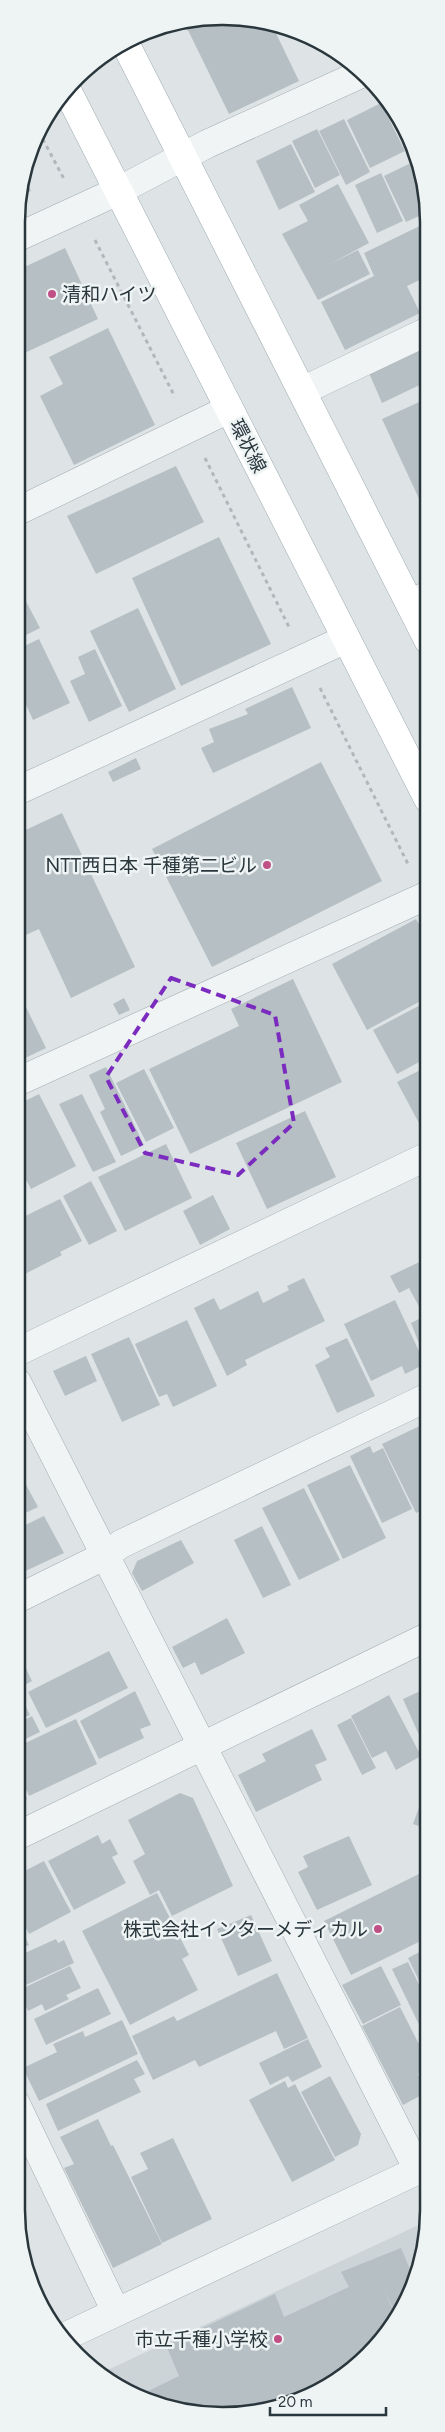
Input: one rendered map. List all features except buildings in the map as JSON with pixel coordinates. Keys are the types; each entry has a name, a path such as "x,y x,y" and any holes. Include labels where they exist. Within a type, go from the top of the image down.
{"main road":[{"path":"128,49 302,391 419,600"},
{"name":"環状線","path":"70,97 420,783"}],"street":[{"path":"25,234 118,190 182,156 355,76"},
{"path":"302,391 420,335"},
{"path":"25,508 229,409"},
{"path":"25,787 346,639"},
{"path":"25,1078 420,899"},
{"path":"25,1348 420,1160"},
{"path":"25,1398 201,1745 420,2164"},
{"path":"25,1595 104,1556 121,1544 420,1401"},
{"path":"25,1832 420,1640"},
{"path":"25,2123 116,2312"},
{"path":"69,2334 420,2169"}],"path":[{"path":"43,139 67,184"},
{"path":"92,234 177,402"},
{"path":"204,456 292,634"},
{"path":"316,682 411,872"}],"highlighted area":[{"path":"171,978 275,1015 294,1123 238,1175 145,1153 106,1077"}],"shaded area":[{"name":"市立千種小学校","path":"420,2224 410,2273 400,2297 387,2319 371,2340 353,2358 332,2374 310,2387 286,2397 261,2403 235,2407 210,2407 159,2397 135,2387 107,2370"}],"place":[{"name":"清和ハイツ","path":"52,294"},
{"name":"NTT西日本 千種第二ビル","path":"267,865"},
{"name":"株式会社インターメディカル","path":"378,1929"},
{"name":"市立千種小学校","path":"278,2339"}]}
